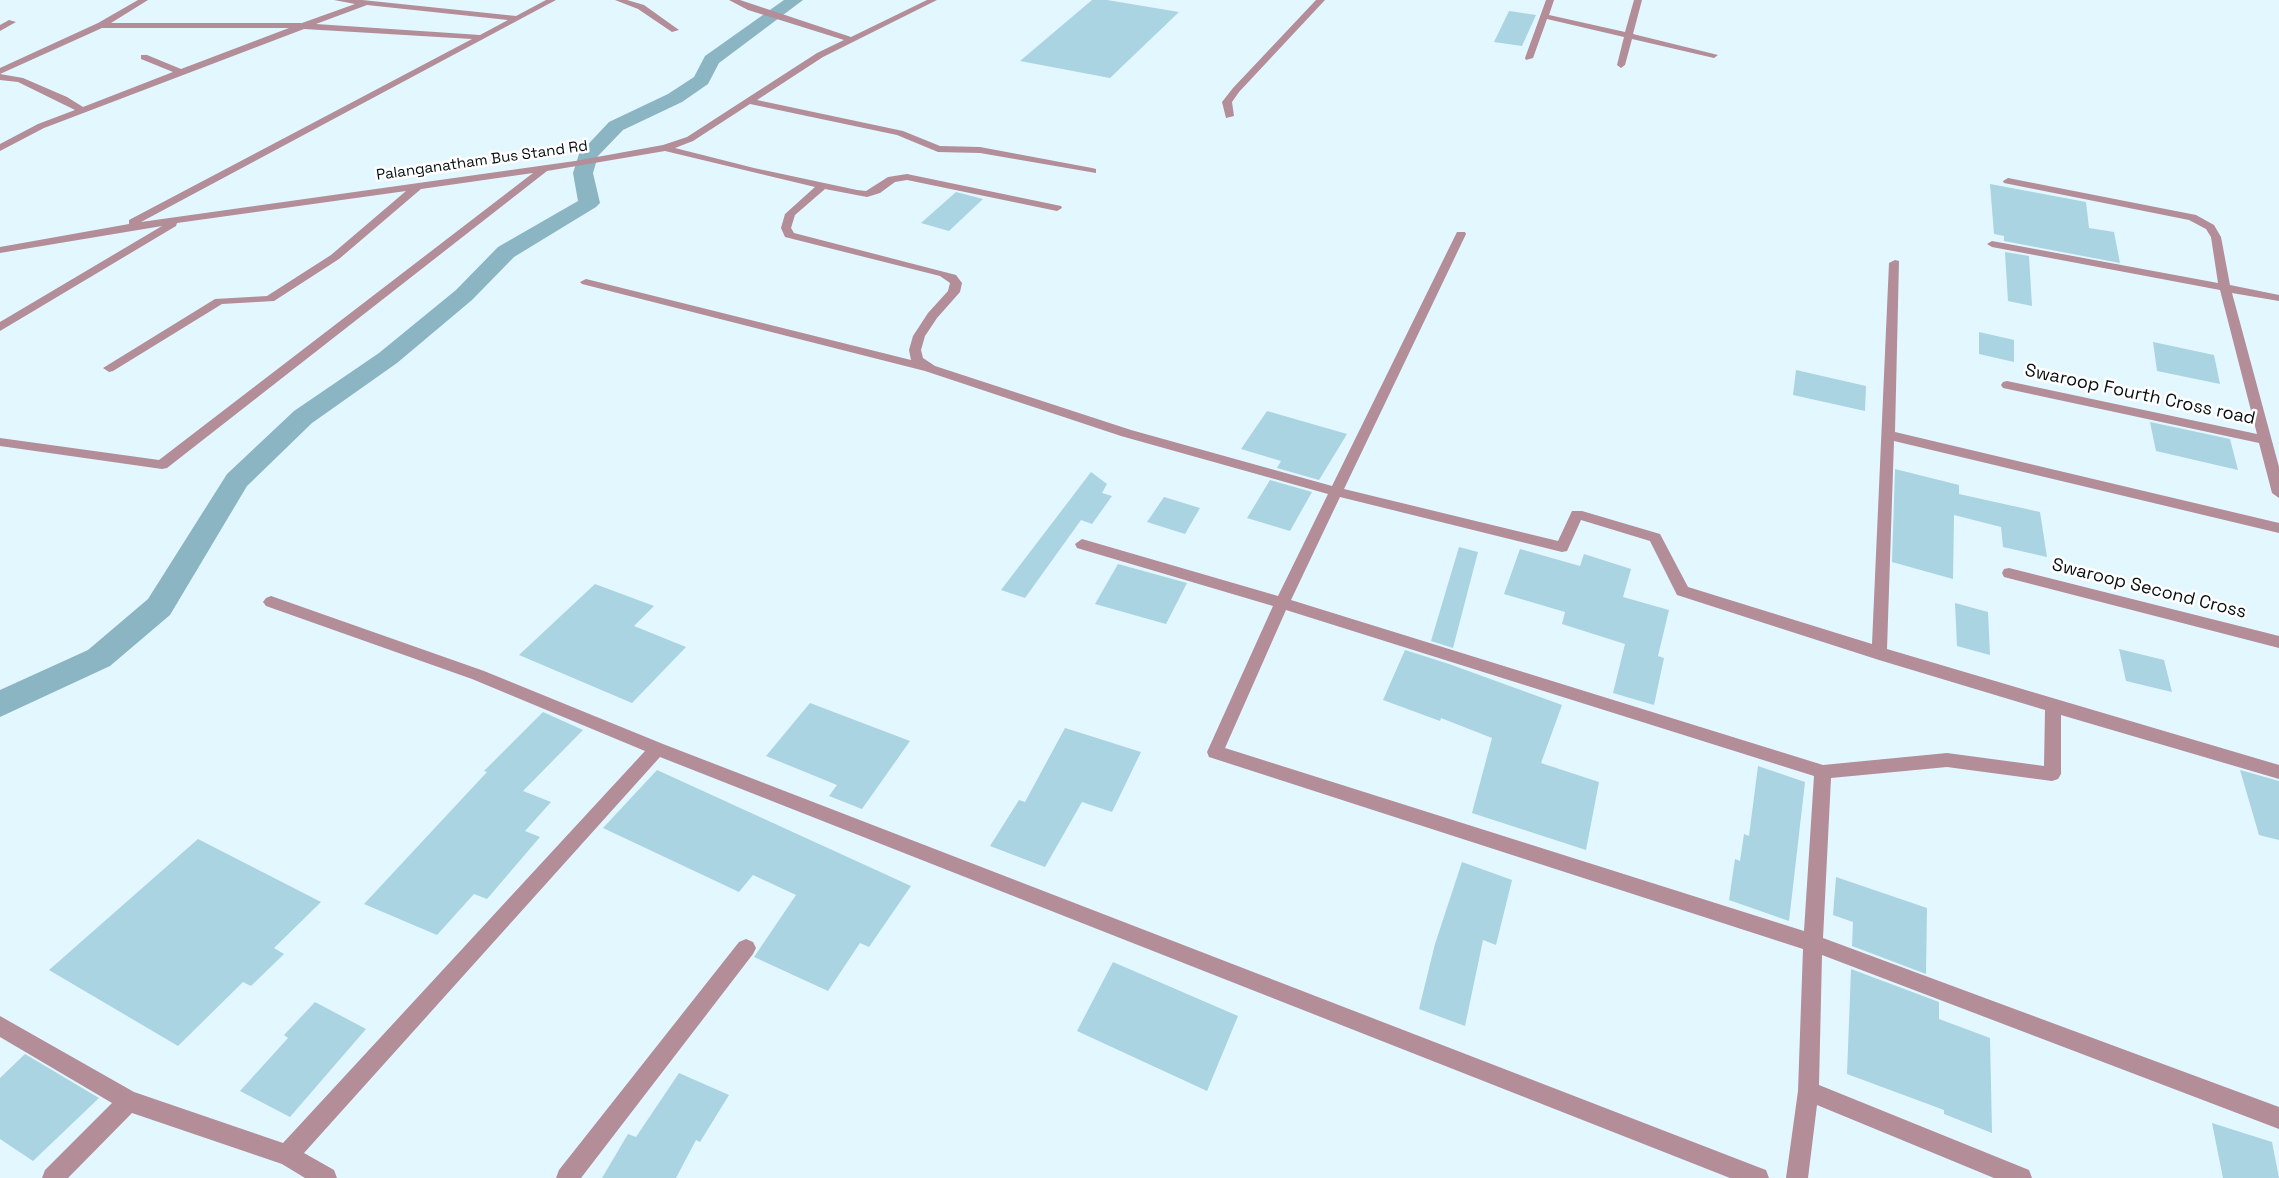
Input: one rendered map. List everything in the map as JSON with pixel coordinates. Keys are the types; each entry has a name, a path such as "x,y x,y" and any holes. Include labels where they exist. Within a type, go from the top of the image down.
{"street":[{"path":"0,71 101,25 144,0"},
{"path":"338,0 516,18"},
{"path":"122,228 552,0"},
{"path":"619,0 641,7 675,30"},
{"path":"734,0 751,8 852,40"},
{"name":"Palanganatham Bus Stand Rd","path":"0,250 122,228 575,164 665,148 690,139 820,56 933,0"},
{"path":"1228,116 1227,102 1236,90 1321,0"},
{"path":"1528,58 1550,0"},
{"path":"1621,65 1638,0"},
{"path":"0,148 41,126 366,3"},
{"path":"1543,16 1714,56"},
{"path":"0,28 12,22"},
{"path":"101,25 303,26 480,37"},
{"path":"144,57 180,72"},
{"path":"0,77 20,80 64,99 82,110"},
{"path":"749,101 900,133 938,149 980,150 1092,171"},
{"path":"665,148 707,161 867,194 876,191 892,179 907,177 1057,208"},
{"path":"0,442 162,465 545,168"},
{"path":"2008,181 2172,213 2203,222 2210,227 2216,237 2225,288 2279,493"},
{"path":"109,368 219,301 270,299 334,257 418,186"},
{"path":"823,186 790,214 786,228 789,235 944,274 956,283 954,291 932,316 919,336 915,350 917,360 931,369"},
{"path":"0,327 180,220"},
{"path":"1461,234 1338,492 1282,603 1215,752 1813,944 2279,1118"},
{"path":"1992,244 2279,298"},
{"path":"1880,654 1895,263"},
{"path":"586,282 931,369 1126,433 1338,492 1562,547 1577,514 1656,538 1682,591 1880,654 2279,772"},
{"name":"Swaroop Fourth Cross road","path":"2007,385 2265,440"},
{"path":"1888,435 2279,528"},
{"path":"1082,544 1282,603 1823,772 1947,760 2052,774 2053,706"},
{"name":"Swaroop Second Cross","path":"2008,573 2279,642"},
{"path":"272,602 467,672 657,749 1758,1178"},
{"path":"287,1155 657,749"},
{"path":"1797,1178 1808,1091 1813,944 1823,772"},
{"path":"567,1178 746,948"},
{"path":"0,1026 129,1101 287,1155 326,1178"},
{"path":"1808,1091 2021,1178"},
{"path":"53,1178 129,1101"}],"building":[{"path":"1092,0 1107,0 1179,12 1110,78 1020,61"},
{"path":"1509,11 1536,15 1522,46 1494,42"},
{"path":"1990,184 2086,202 2089,228 2114,232 2120,263 2004,241 2004,236 1994,234"},
{"path":"956,192 983,199 949,231 921,223"},
{"path":"2005,252 2029,256 2032,306 2008,301"},
{"path":"1979,332 2014,340 2014,362 1979,354"},
{"path":"2153,342 2214,355 2220,384 2157,371"},
{"path":"1796,370 1866,386 1865,411 1793,395"},
{"path":"1267,411 1347,434 1319,480 1277,468 1281,461 1241,449"},
{"path":"2150,422 2230,439 2238,470 2156,451"},
{"path":"1895,469 1959,485 1959,494 2040,512 2047,557 2003,547 2001,527 1954,515 1953,579 1892,562"},
{"path":"1091,472 1107,484 1102,493 1112,496 1092,524 1081,520 1025,598 1001,590"},
{"path":"1270,480 1312,492 1290,531 1247,518"},
{"path":"1164,497 1200,508 1185,534 1147,522"},
{"path":"1459,547 1478,552 1453,648 1431,641"},
{"path":"1520,549 1580,566 1584,554 1631,569 1623,597 1669,610 1658,656 1664,658 1654,705 1613,693 1625,644 1562,624 1565,612 1504,594"},
{"path":"1118,564 1187,583 1166,624 1095,604"},
{"path":"595,584 654,606 634,626 686,647 632,703 519,655"},
{"path":"1955,603 1988,612 1990,655 1957,646"},
{"path":"2119,649 2164,660 2172,692 2126,681"},
{"path":"1405,650 1562,705 1541,763 1599,782 1586,850 1472,813 1492,738 1441,718 1440,721 1383,700"},
{"path":"810,703 910,741 862,809 829,796 837,785 766,756"},
{"path":"543,712 583,730 523,791 551,802 525,831 540,837 487,899 474,894 437,935 364,904 487,772 484,771"},
{"path":"1065,728 1141,752 1112,812 1082,802 1045,867 990,846 1019,800 1025,802"},
{"path":"1758,766 1805,782 1789,921 1729,900 1735,859 1740,861 1744,834 1749,836"},
{"path":"657,770 911,886 869,947 860,943 828,991 754,957 796,895 753,875 739,892 603,828"},
{"path":"2240,770 2279,781 2279,840 2259,835"},
{"path":"198,839 321,902 274,948 284,954 251,986 243,982 178,1046 49,970"},
{"path":"1462,862 1512,880 1496,945 1483,940 1465,1026 1419,1009 1435,944"},
{"path":"1836,877 1927,908 1926,974 1852,946 1853,922 1833,915"},
{"path":"1113,962 1238,1016 1207,1091 1077,1031"},
{"path":"1851,969 1939,1002 1939,1019 1990,1038 1992,1133 1944,1114 1944,1110 1847,1074"},
{"path":"315,1002 366,1029 290,1117 240,1091 288,1038 284,1035"},
{"path":"25,1054 99,1098 33,1161 0,1139 0,1078"},
{"path":"679,1073 729,1095 700,1142 696,1140 676,1178 602,1178 628,1134 636,1137"},
{"path":"2212,1123 2272,1142 2279,1178 2223,1178"}],"waterway":[{"path":"0,704 99,658 159,607 237,480 303,417 388,358 464,295 506,252 589,203 583,173 589,154 616,126 675,98 702,80 711,60 795,0"}]}
